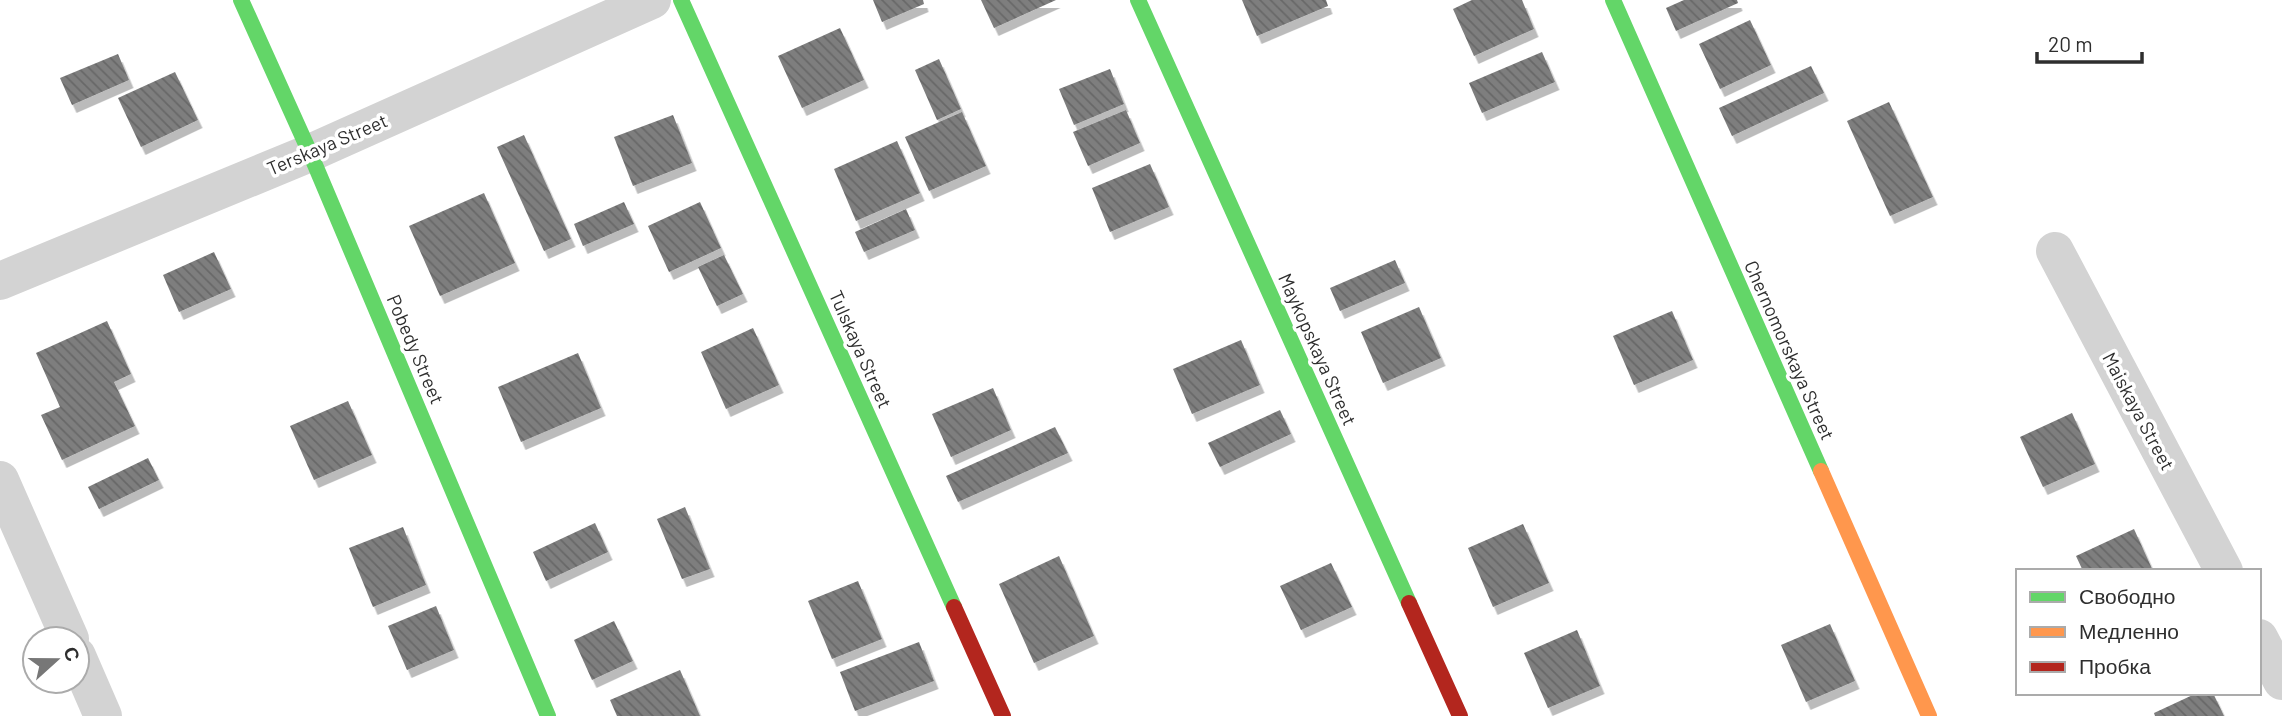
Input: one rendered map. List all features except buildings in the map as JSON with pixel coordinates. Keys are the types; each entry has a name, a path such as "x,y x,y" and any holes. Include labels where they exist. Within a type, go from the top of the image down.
{"street":[{"name":"Pobedy Street","path":"241,0 310,153 548,716"},
{"name":"Terskaya Street","path":"0,281 310,153 652,0"},
{"name":"Tulskaya Street","path":"681,0 1003,716"},
{"name":"Maykopskaya Street","path":"1138,0 1460,716"},
{"name":"Chernomorskaya Street","path":"1613,0 1930,716"},
{"name":"Maiskaya Street","path":"2055,251 2223,569"},
{"path":"0,480 64,625"},
{"path":"2261,642 2282,681"},
{"path":"91,688 103,716"}],"traffic: fast":[{"path":"241,0 310,153 548,716"},
{"path":"681,0 954,607"},
{"path":"1138,0 1409,603"},
{"path":"1613,0 1821,471"}],"traffic: slow":[{"path":"1821,471 1929,716"}],"traffic: jam":[{"path":"1409,603 1460,716"},
{"path":"954,607 1003,716"}]}
